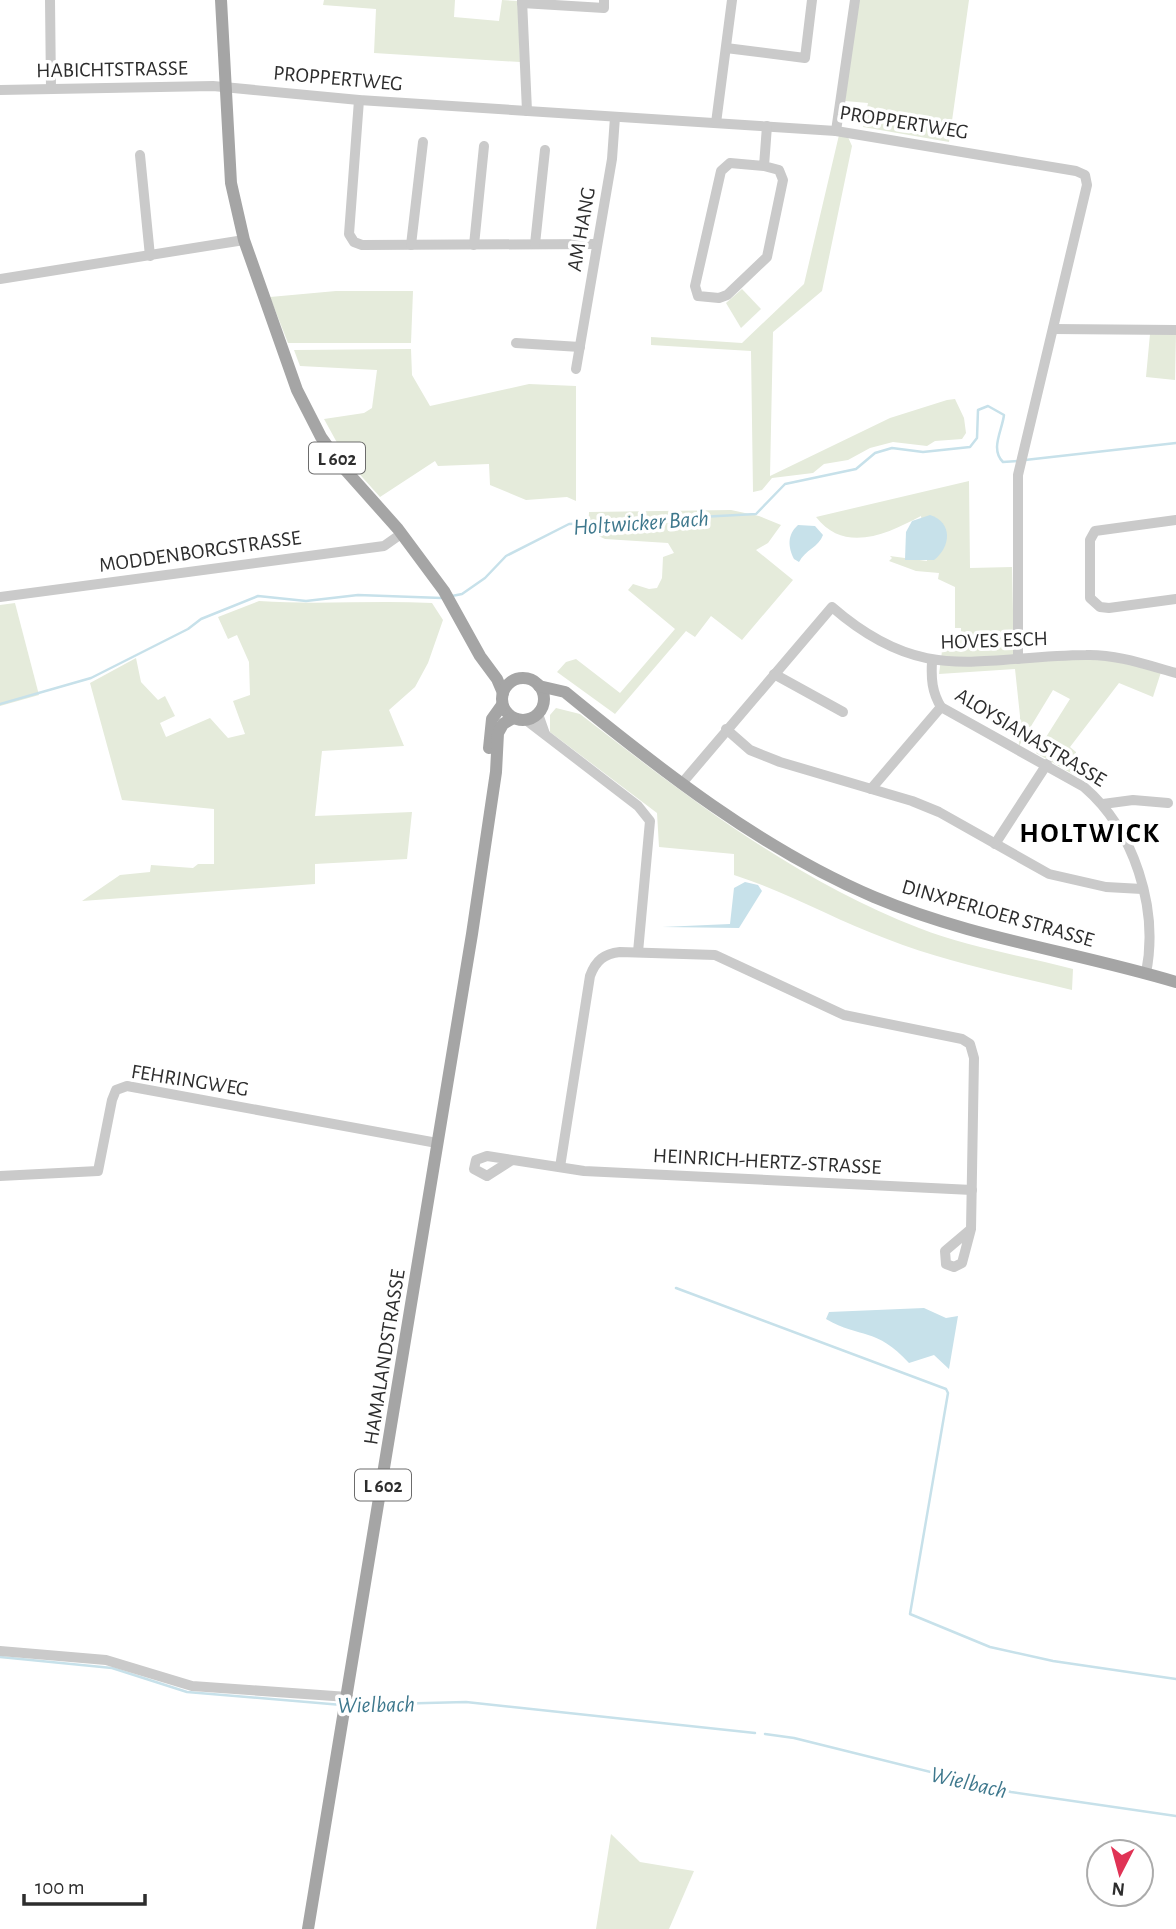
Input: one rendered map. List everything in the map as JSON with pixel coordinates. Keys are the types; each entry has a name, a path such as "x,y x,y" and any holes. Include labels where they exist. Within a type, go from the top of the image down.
{"main road":[{"name":"L 602","path":"221,0 231,183 244,240 280,347 307,411 354,481 401,534 444,591 473,641 514,680 503,699"},
{"path":"473,641 498,679 503,699 530,714"},
{"name":"DINXPERLOER STRASSE","path":"514,680 531,679 539,686 565,692 683,782 791,855 874,897 989,935 1176,982"},
{"path":"530,714 539,686"},
{"path":"530,714 554,696 575,699"},
{"name":"HAMALANDSTRASSE","path":"492,790 489,772 489,727 503,699"},
{"name":"HAMALANDSTRASSE","path":"308,1929 438,1143 492,790 498,733 503,724 530,714"}],"street":[{"path":"50,0 51,89"},
{"path":"527,111 522,1 604,8 604,0"},
{"path":"716,123 732,0"},
{"path":"726,48 805,58 812,0"},
{"path":"836,131 855,0"},
{"name":"HABICHTSTRASSE","path":"0,90 224,88"},
{"name":"PROPPERTWEG","path":"224,88 359,100 836,131 1063,168 1085,175 1087,185 1021,451 1018,475 1018,659"},
{"path":"359,100 348,234 354,242 362,245 597,244"},
{"name":"AM HANG","path":"576,369 612,159 615,117"},
{"path":"764,166 767,126"},
{"path":"411,245 423,142"},
{"path":"474,245 484,146"},
{"path":"535,244 545,150"},
{"path":"139,155 150,256"},
{"path":"730,163 764,166 779,170 783,180 767,257 727,295 719,298 698,296 695,286 723,167 730,163"},
{"path":"0,279 244,240"},
{"path":"1053,329 1176,330"},
{"path":"516,343 580,347"},
{"path":"1176,520 1095,531 1090,540 1090,598 1094,603 1109,608 1176,599"},
{"name":"MODDENBORGSTRASSE","path":"0,597 384,546 401,534"},
{"name":"HOVES ESCH","path":"683,782 832,607 871,636 932,662 971,663 1088,654 1119,658 1176,673"},
{"name":"ALOYSIANASTRASSE","path":"932,662 931,678 935,697 941,707 1047,764 1103,804 1120,827 1136,859 1142,889 1150,951 1146,973"},
{"path":"774,674 843,712"},
{"path":"871,789 941,707"},
{"path":"530,714 547,737 638,806 650,821 638,951"},
{"path":"726,729 750,750 780,762 939,812 1037,869 1074,882 1142,889"},
{"path":"995,844 1047,764"},
{"name":"ALOYSIANASTRASSE","path":"1103,804 1133,800 1168,803"},
{"path":"560,1167 590,976 596,963 609,954 638,951 715,955 844,1015 962,1040 972,1047 971,1229"},
{"name":"FEHRINGWEG","path":"0,1176 98,1171 112,1100 116,1090 127,1086 438,1143"},
{"name":"HEINRICH-HERTZ-STRASSE","path":"512,1160 652,1175 972,1191"},
{"path":"0,1651 107,1660 192,1686 347,1701"}],"green space":[{"path":"324,0 455,0 454,17 499,21 502,0 518,1 520,62 374,53 376,9 323,5"},
{"path":"858,0 969,0 949,142 863,127 868,103 845,101"},
{"path":"839,135 847,135 852,146 822,291 773,332 770,476 890,418 947,400 955,399 964,418 966,433 962,439 935,441 927,446 893,442 870,448 848,460 824,464 813,473 772,478 762,490 753,492 751,351 651,345 651,337 742,343 804,284"},
{"path":"742,289 761,309 741,328 726,303"},
{"path":"336,291 413,291 411,343 288,343 270,297"},
{"path":"1176,332 1175,380 1146,377 1150,334"},
{"path":"411,349 412,375 430,406 529,384 576,386 576,501 567,497 526,500 490,485 489,464 438,466 435,461 380,497 346,459 324,419 364,413 372,408 377,370 300,366 294,350"},
{"path":"969,481 970,568 1012,567 1014,656 1051,652 1163,666 1153,697 1119,683 1070,747 1076,752 1076,776 1036,753 1070,699 1053,690 1019,746 1020,716 1015,669 939,674 942,651 958,650 953,640 961,640 961,628 955,628 955,587 938,579 939,573 916,571 889,561 892,558 890,556 927,561 921,516 880,534 853,538 827,528 816,517"},
{"path":"731,510 759,516 781,525 768,543 756,550 793,580 742,640 711,616 695,637 686,631 615,714 557,672 566,662 576,659 620,693 675,629 628,590 633,584 649,589 657,588 662,578 663,557 674,553 668,543 605,539 588,531 589,512"},
{"path":"259,601 432,603 443,620 428,663 415,687 389,710 404,746 322,751 315,816 412,812 407,859 315,864 315,884 82,901 120,875 150,872 151,865 193,868 198,864 214,864 214,809 122,800 90,683 136,658 141,682 158,700 165,696 175,716 160,723 166,737 210,718 228,738 245,734 233,701 250,695 249,662 237,635 228,639 218,617"},
{"path":"15,603 39,695 0,706 0,605"},
{"path":"556,708 580,714 742,834 828,886 938,935 1073,969 1072,990 955,961 868,931 734,875 734,854 659,847 657,813 550,732 550,715"},
{"path":"611,1834 640,1862 694,1871 669,1929 596,1929"}],"water":[{"path":"930,515 943,523 946,529 944,548 934,560 905,560 906,532 912,521"},
{"path":"798,525 815,526 823,535 799,562 794,559 790,546 790,537"},
{"path":"745,882 758,885 762,891 739,928 662,927 730,924 734,888"},
{"path":"924,1308 946,1318 958,1316 949,1369 934,1355 909,1363 887,1344 826,1319 829,1312"}],"waterway":[{"name":"Holtwicker Bach","path":"452,596 462,594 485,578 506,556 569,524 756,514 785,484 856,469 875,453 892,448 923,452 970,447 977,438 978,410 988,406 1004,415 997,446 999,457 1003,462 1018,461"},
{"name":"Holtwicker Bach","path":"1025,460 1176,443"},
{"name":"Holtwicker Bach","path":"0,704 91,678 188,629 201,619 258,596 306,601 358,595 442,598"},
{"path":"676,1288 946,1389 948,1393 910,1614 990,1647 1053,1661 1176,1679"},
{"name":"Wielbach","path":"0,1657 112,1668 187,1692 342,1705"},
{"name":"Wielbach","path":"348,1705 466,1702 755,1733"},
{"name":"Wielbach","path":"765,1734 794,1738 1011,1792 1176,1816"}],"district":[{"name":"HOLTWICK","path":"1090,832"}]}
